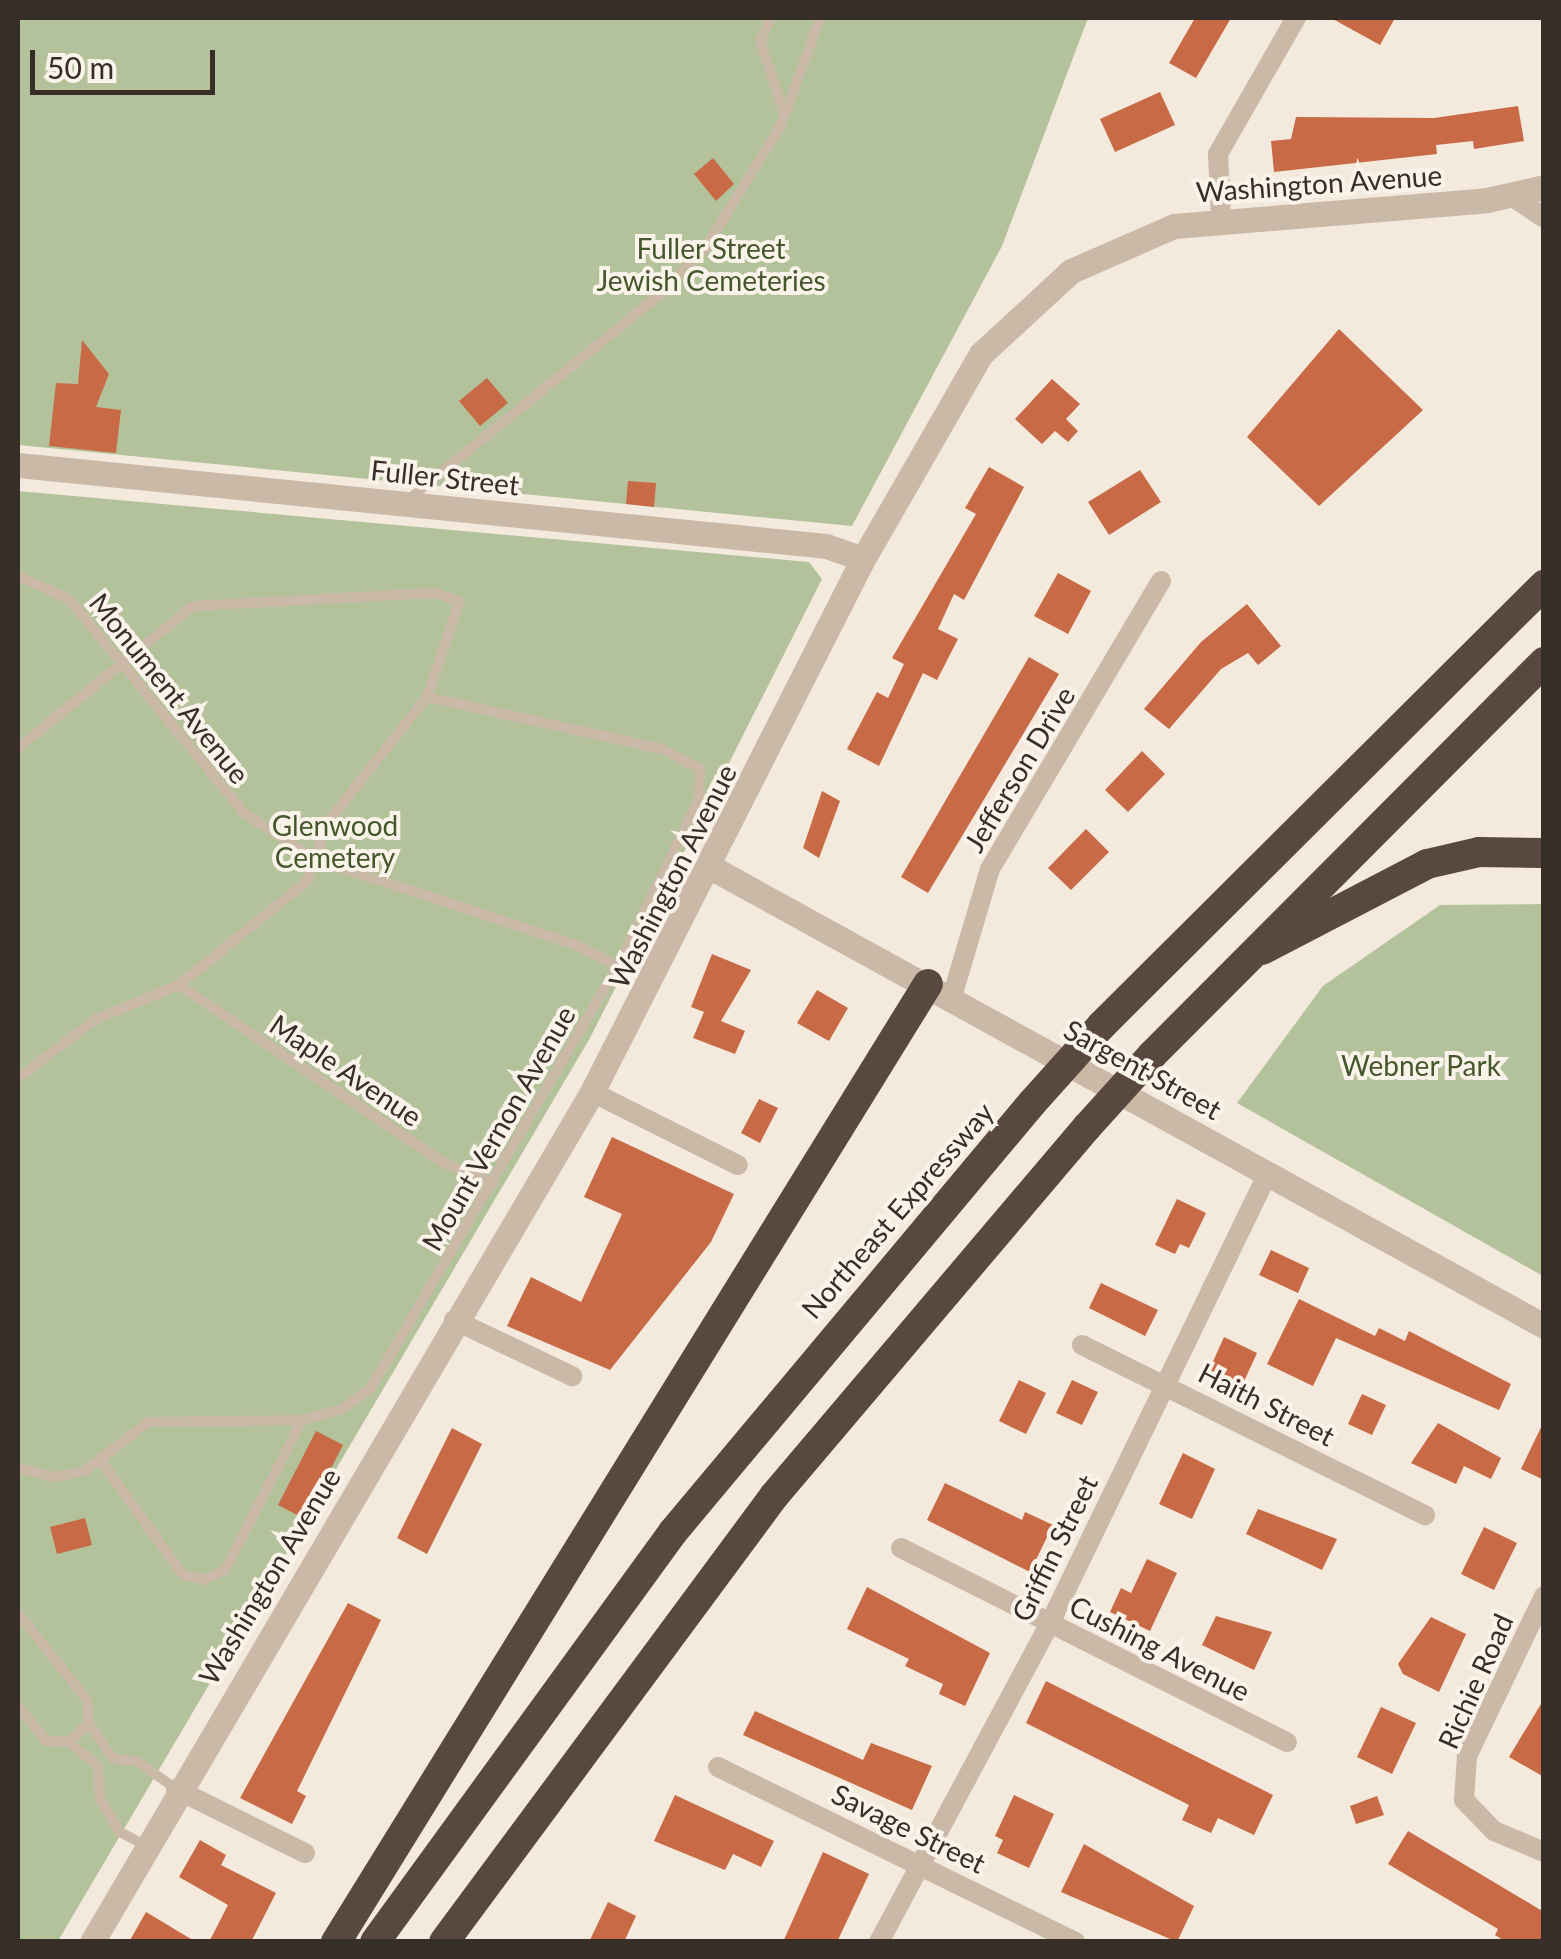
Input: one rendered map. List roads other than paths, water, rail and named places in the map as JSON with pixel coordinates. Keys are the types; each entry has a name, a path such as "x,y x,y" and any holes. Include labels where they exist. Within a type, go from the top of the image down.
{"highway":[{"name":"Northeast Expressway","path":"375,1942 673,1532 1032,1102 1300,820 1544,584"},
{"path":"444,1942 740,1540 1087,1127 1242,961 1544,662"},
{"path":"1242,961 1428,864 1478,852 1544,853"},
{"path":"336,1942 940,991"}],"street":[{"path":"1221,217 1218,154 1296,18"},
{"name":"Washington Avenue","path":"92,1942 176,1790 592,1092 712,868 863,559 950,396 1030,301 1110,249 1221,217 1513,197 1544,187"},
{"path":"1513,197 1544,218"},
{"name":"Fuller Street","path":"18,465 826,546 863,559"},
{"name":"Jefferson Drive","path":"940,991 990,869 1161,581"},
{"name":"Sargent Street","path":"712,868 1544,1326"},
{"path":"592,1092 738,1165"},
{"name":"Griffin Street","path":"879,1942 1050,1623 1268,1173"},
{"path":"454,1320 572,1376"},
{"name":"Haith Street","path":"1082,1345 1424,1515"},
{"name":"Cushing Avenue","path":"901,1548 1286,1742"},
{"name":"Richie Road","path":"1544,1596 1467,1756 1464,1800 1494,1831 1544,1852"},
{"name":"Savage Street","path":"718,1766 920,1862 1075,1942"},
{"path":"176,1790 305,1853"}],"lane":[{"path":"771,18 760,41 784,112"},
{"path":"404,502 662,293 737,204 784,112 820,18"},
{"name":"Monument Avenue","path":"18,576 69,599 244,814 317,860 574,944 618,966"},
{"path":"18,748 122,664 208,602 452,594 458,619 427,697 327,823 307,882 179,985 96,1018 18,1078"},
{"name":"Mount Vernon Avenue","path":"101,1460 148,1422 302,1420 342,1409 371,1388 618,966 699,799 700,770 662,749 427,697"},
{"name":"Maple Avenue","path":"179,985 444,1162 493,1184"},
{"path":"18,1468 54,1477 101,1460 183,1575 204,1580 225,1570 302,1420"},
{"path":"18,1613 88,1700 89,1723 113,1759 137,1761 176,1790"},
{"path":"18,1706 46,1741 69,1742 98,1766 100,1800 120,1832 144,1845"},
{"path":"69,1742 89,1723"}],"park label":[{"name":"Fuller Street Jewish Cemeteries","path":"711,264"},
{"name":"Glenwood Cemetery","path":"335,841"},
{"name":"Webner Park","path":"1421,1065"}]}
